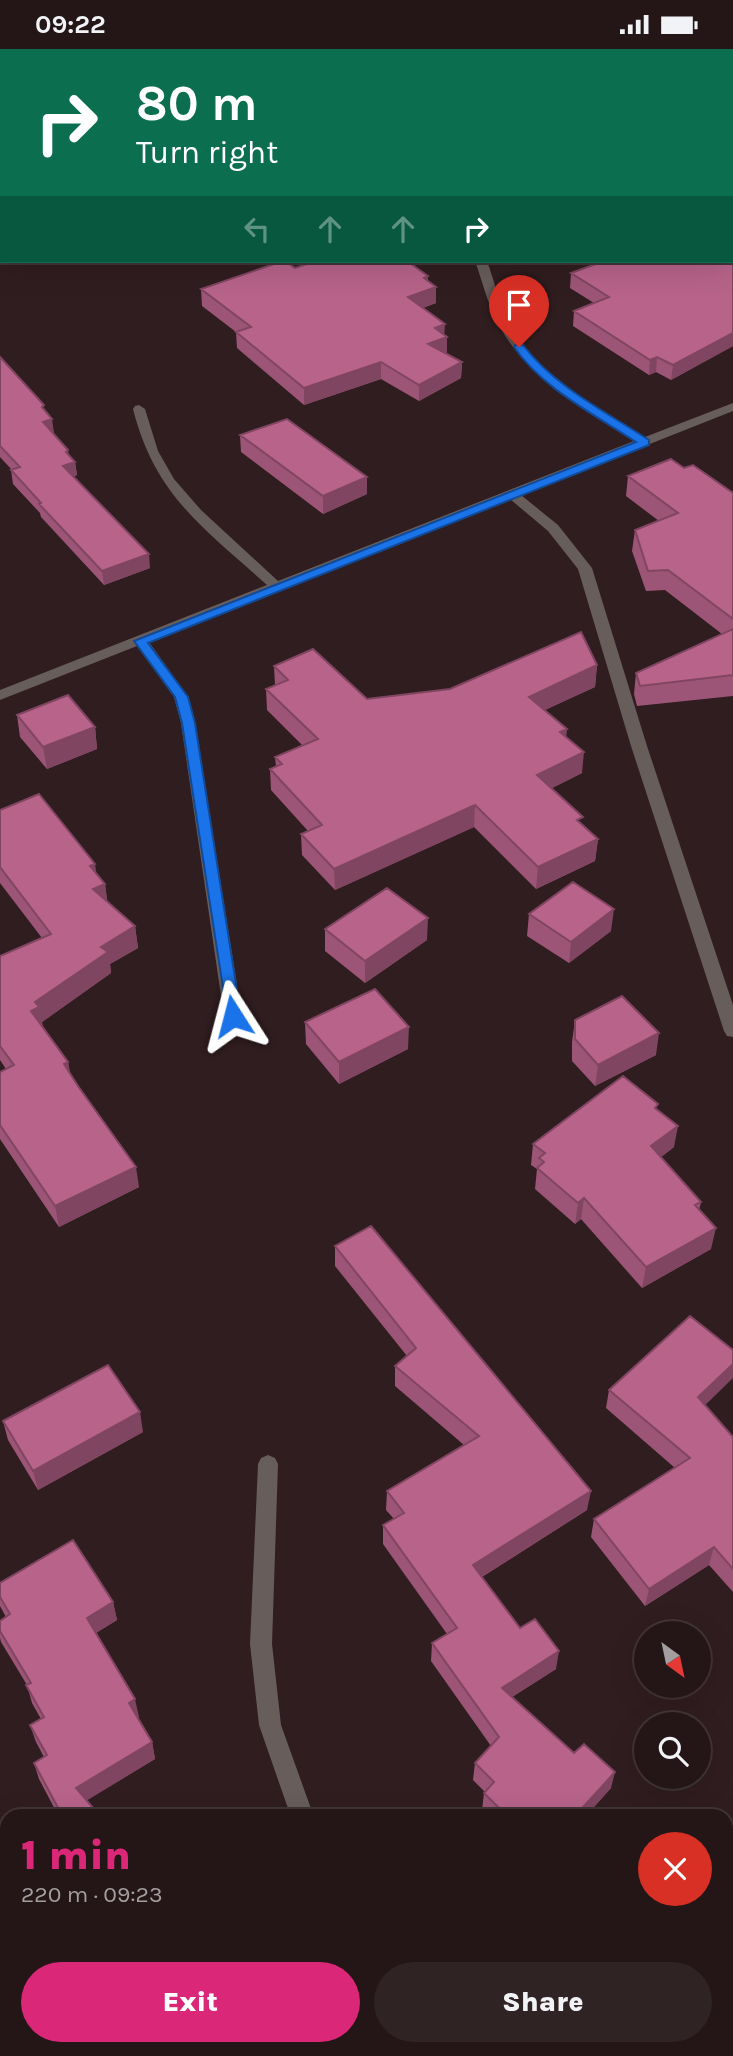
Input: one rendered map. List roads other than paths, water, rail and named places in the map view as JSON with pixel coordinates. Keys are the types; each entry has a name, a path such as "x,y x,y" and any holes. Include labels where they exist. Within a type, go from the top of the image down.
{"street":[{"path":"482,263 509,334 529,361 578,401 645,442"},
{"path":"0,695 733,407"},
{"path":"138,409 148,443 160,467 180,494 278,588"},
{"path":"513,495 553,528 585,568 639,746 733,1031"},
{"path":"141,641 181,697 188,723 233,1016"},
{"path":"268,1464 261,1644 270,1725 300,1809"}]}
